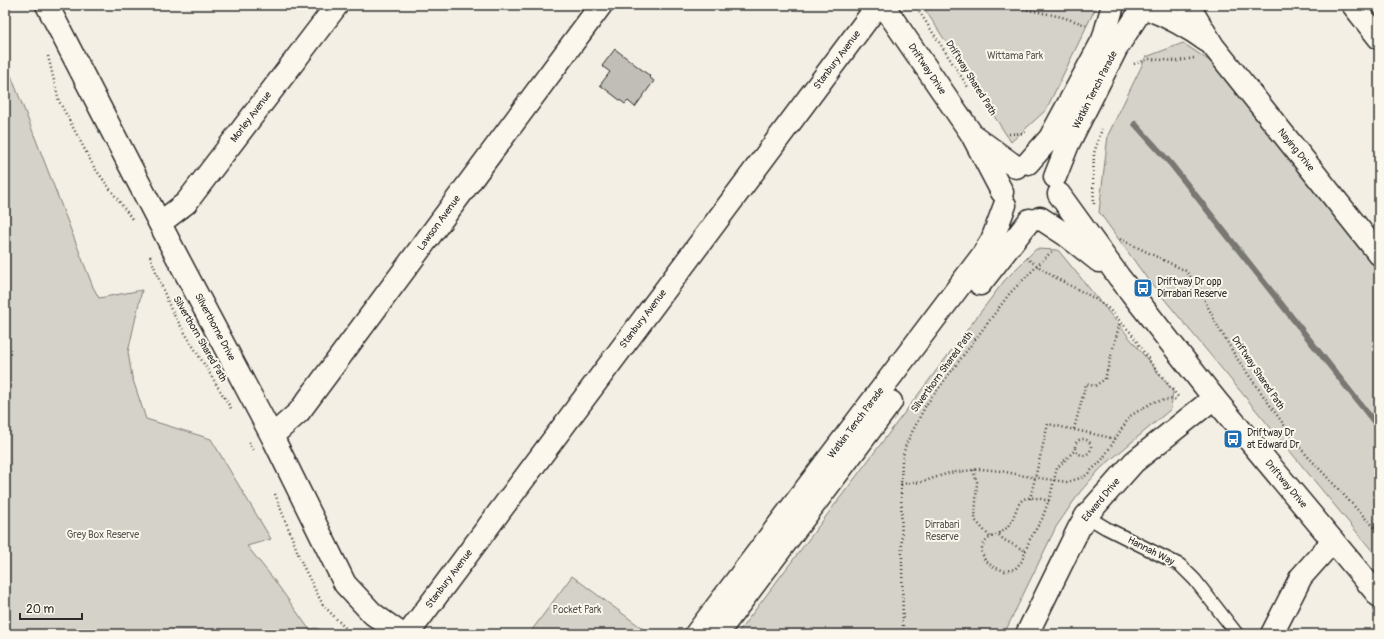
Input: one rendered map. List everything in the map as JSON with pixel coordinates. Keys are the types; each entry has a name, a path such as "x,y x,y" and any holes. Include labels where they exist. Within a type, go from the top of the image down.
{"street":[{"name":"Morley Avenue","path":"160,223 186,203 336,5"},
{"name":"Lawson Avenue","path":"272,436 299,412 600,5"},
{"name":"Stanbury Avenue","path":"408,634 878,5"},
{"name":"Driftway Drive","path":"883,5 971,134 1004,198"},
{"name":"Watkin Tench Parade","path":"1022,165 1050,138 1103,40 1113,5"},
{"name":"Naying Drive","path":"1188,5 1206,51"},
{"path":"1353,5 1379,38"},
{"name":"Watkin Tench Parade","path":"1057,185 1068,144 1117,47 1141,6"},
{"name":"Naying Drive","path":"1141,6 1171,18 1194,32 1206,51 1379,254"},
{"name":"Silverthorne Drive","path":"52,7 160,223 272,436 345,584 373,614 401,634"},
{"name":"Driftway Drive","path":"971,134 1022,165"},
{"path":"1036,163 1044,166 1050,170 1057,185 1053,209 1035,219 1022,219 1016,216 1004,198 1003,182 1009,173 1022,165 1036,163"},
{"name":"Driftway Drive","path":"1057,185 1119,277 1214,398 1379,596"},
{"name":"Watkin Tench Parade","path":"696,634 982,256 992,240 1004,198"},
{"name":"Driftway Drive","path":"1035,219 1066,235 1119,277"},
{"name":"Watkin Tench Parade","path":"717,634 1006,249 1035,219"},
{"name":"Edward Drive","path":"1027,634 1086,516 1134,462 1214,398"},
{"path":"1272,634 1301,577 1333,541"}],"lane":[{"name":"Hannah Way","path":"1086,516 1106,528 1180,565 1195,580 1237,634"}],"path":[{"name":"Driftway Shared Path","path":"915,5 971,92"},
{"path":"918,9 919,5"},
{"path":"1012,5 1062,17 1089,26"},
{"path":"1129,68 1134,63 1149,59 1178,61 1206,51"},
{"path":"47,53 59,101 94,167 134,222"},
{"path":"1094,205 1094,153 1103,125"},
{"path":"1007,134 1030,132"},
{"name":"Driftway Shared Path","path":"1116,235 1121,240 1186,271 1198,287 1216,323 1236,357 1302,449 1367,520 1379,531"},
{"name":"Silverthorn Shared Path","path":"903,634 901,484 902,461 906,444 926,405 1010,293 1052,252 1055,246"},
{"name":"Silverthorn Shared Path","path":"150,254 171,310 236,416"},
{"path":"901,484 922,482 949,473 981,469 1067,482 1084,477 1102,460 1130,416 1153,402 1173,399 1181,402 1149,360 1131,333 1109,309 1094,298 1079,292 1054,277 1021,254"},
{"path":"1074,429 1086,384 1095,386 1105,379 1120,321"},
{"path":"1030,498 1048,424 1116,438"},
{"path":"246,437 256,457"},
{"path":"1049,501 1030,498 1025,499 1020,503 1009,526 999,535 990,537 983,543 981,551 984,560 993,567 1005,571 1015,569 1022,561 1029,541 1042,519 1049,501 1058,468 1075,450 1074,445 1080,439 1088,440 1090,450 1086,454 1081,455 1075,450"},
{"path":"973,470 977,482 974,520 990,537"},
{"path":"274,492 303,566 323,605 351,634"},
{"path":"999,535 1004,540 1026,551"}],"green space":[{"name":"Wittama Park","path":"922,5 1095,5 1095,9 1046,110 1011,142"},
{"path":"1183,43 1223,70 1379,270 1379,559 1146,277 1099,212 1108,135 1146,57"},
{"name":"Grey Box Reserve","path":"5,60 93,287 99,298 142,290 128,352 132,377 146,419 211,439 271,539 247,546 272,577 309,629 316,628 332,634 5,634"},
{"name":"Dirrabari Reserve","path":"1036,249 1058,250 1173,391 1171,409 1101,468 1080,492 1056,527 1004,634 737,634 1004,281"},
{"name":"Pocket Park","path":"572,576 650,634 529,634"}],"building":[{"path":"615,49 650,76 649,77 654,81 635,107 628,101 625,104 600,85 610,72 602,66"}],"waterway":[{"path":"1135,124 1171,164 1379,428"}],"place":[{"name":"Driftway Dr opp Dirrabari Reserve","path":"1143,288"},
{"name":"Driftway Dr at Edward Dr","path":"1233,439"}]}
